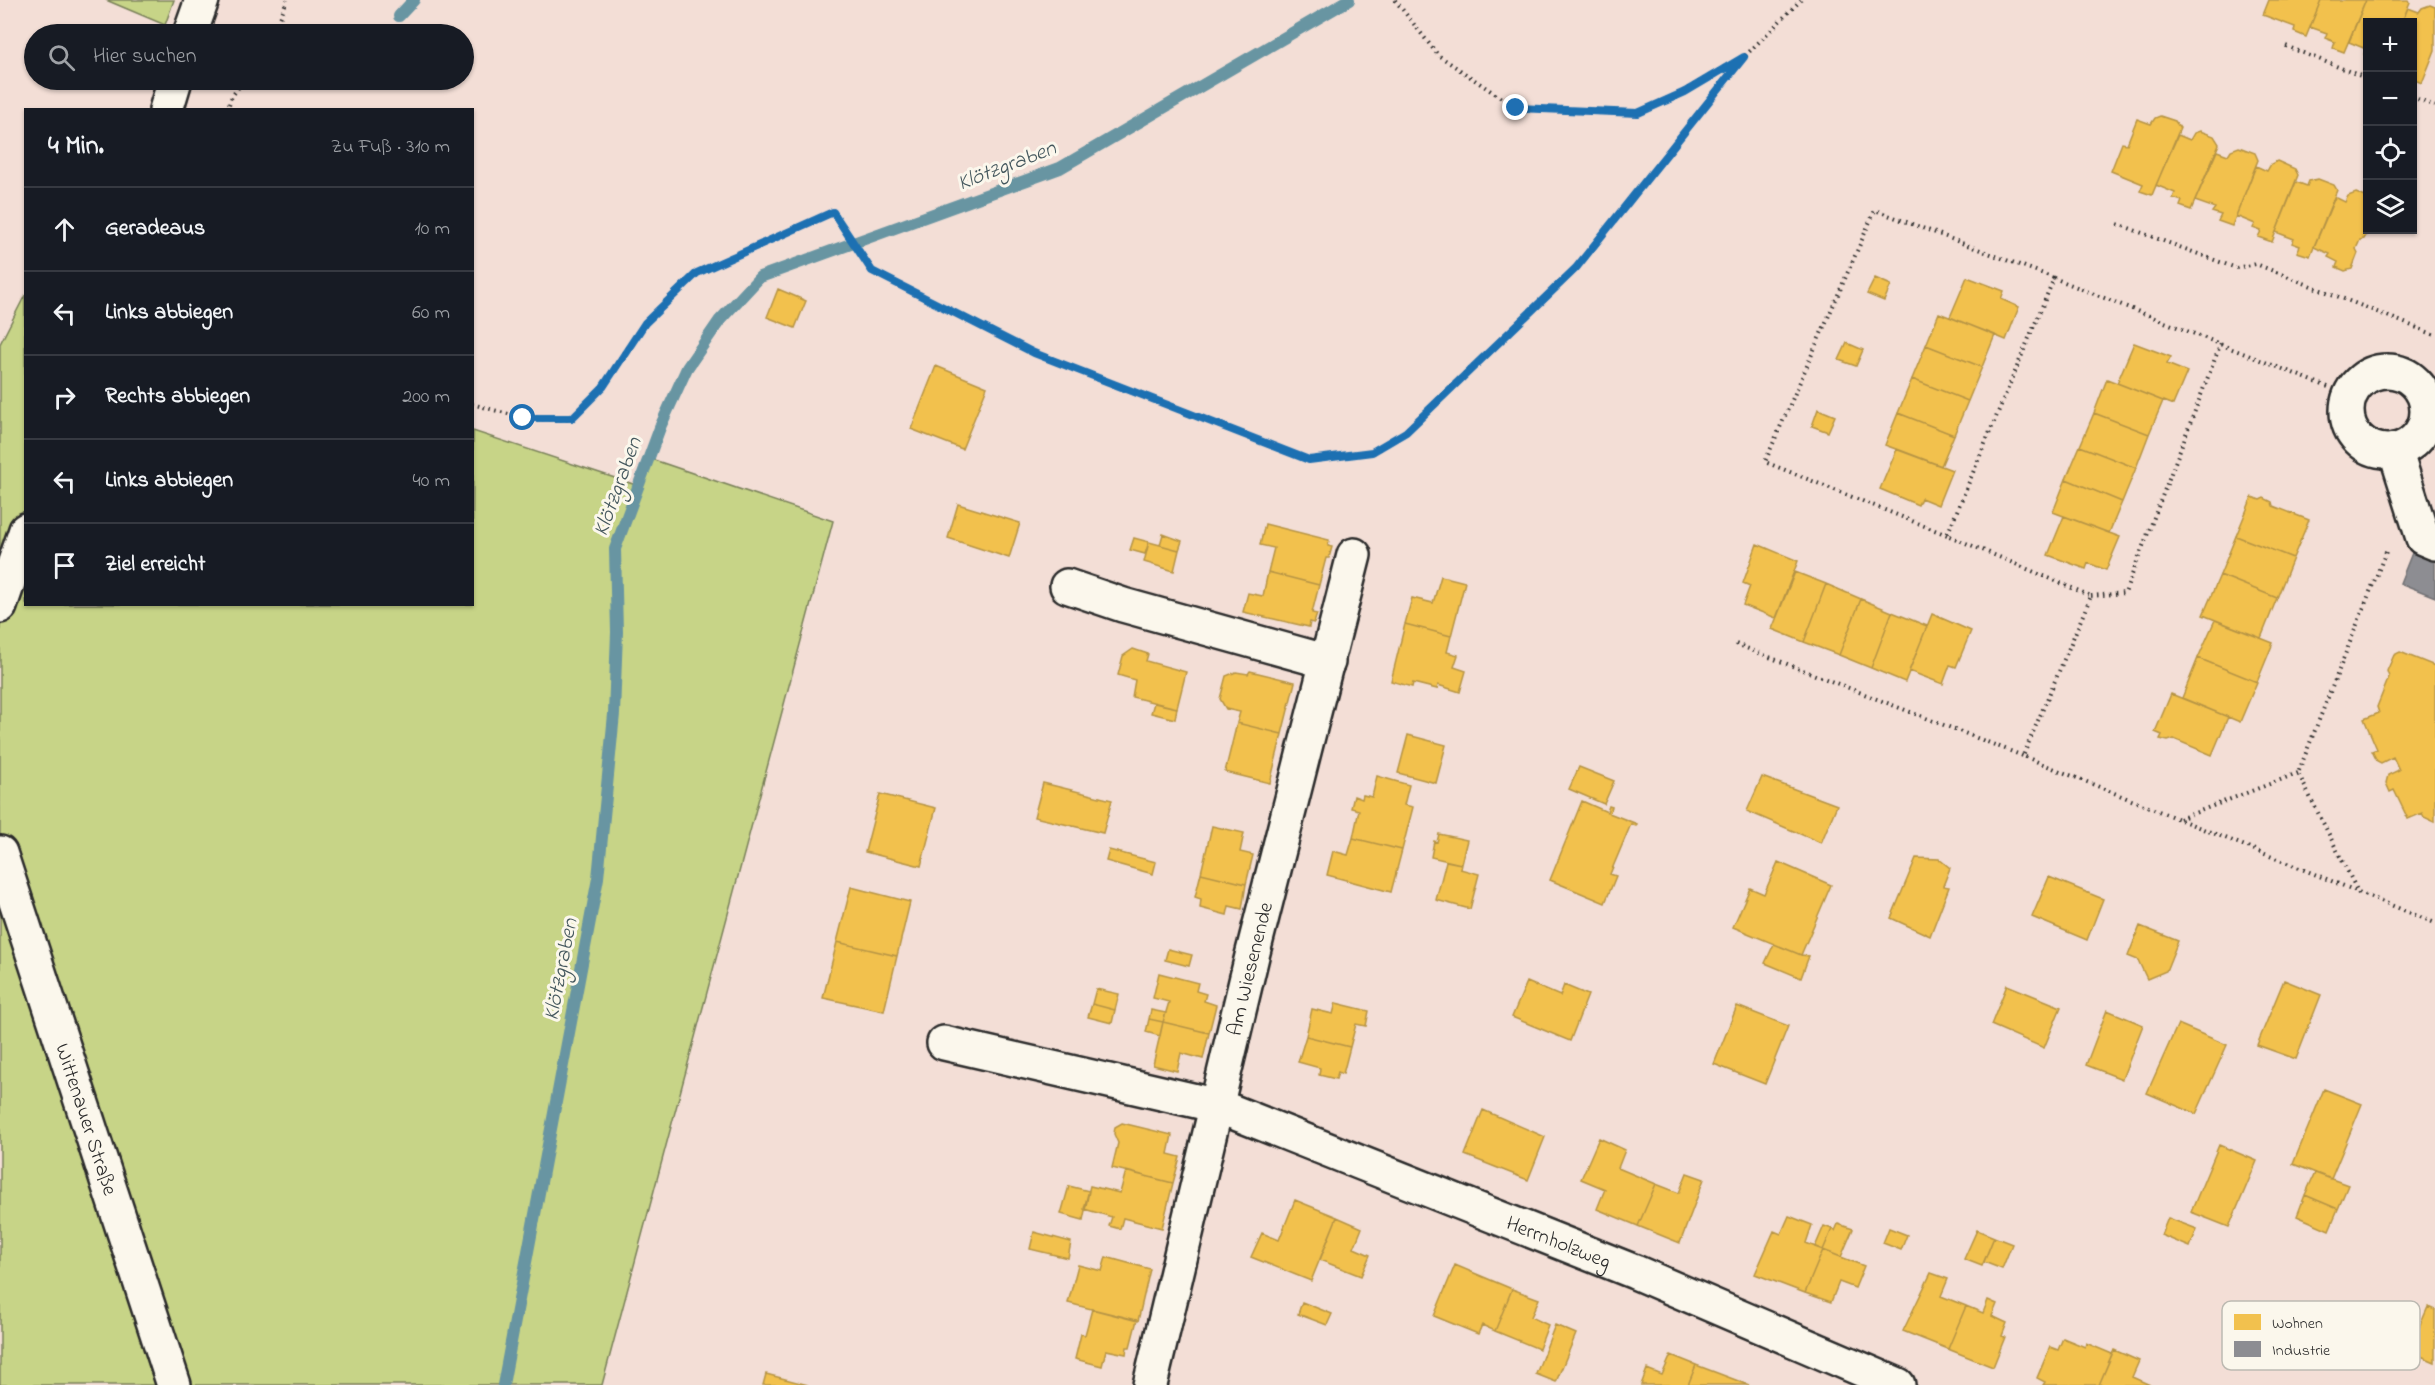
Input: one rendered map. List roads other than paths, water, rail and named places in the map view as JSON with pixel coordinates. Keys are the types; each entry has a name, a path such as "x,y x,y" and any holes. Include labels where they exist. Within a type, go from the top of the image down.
{"street":[{"path":"194,24 202,0"},
{"path":"167,108 173,90"},
{"path":"2378,372 2402,373 2413,380 2431,402 2424,426 2417,437 2407,445 2395,450 2383,451 2361,441 2348,420 2350,396 2357,385 2378,372"},
{"path":"2395,450 2423,538 2435,543"},
{"path":"0,606 24,537"},
{"name":"Am Wiesenende","path":"1150,1385 1252,956 1354,555"},
{"path":"1067,586 1133,608 1328,662"},
{"name":"Wittenauer Straße","path":"0,853 174,1385"},
{"name":"Herrnholzweg","path":"944,1043 1218,1106 1635,1272 1898,1385"}],"waterway":[{"name":"Klötzgraben","path":"399,16 414,0"},
{"name":"Klötzgraben","path":"503,1385 598,878 614,714 617,632 615,549 661,425 687,368 720,320 760,277 1060,168 1349,0"}]}
